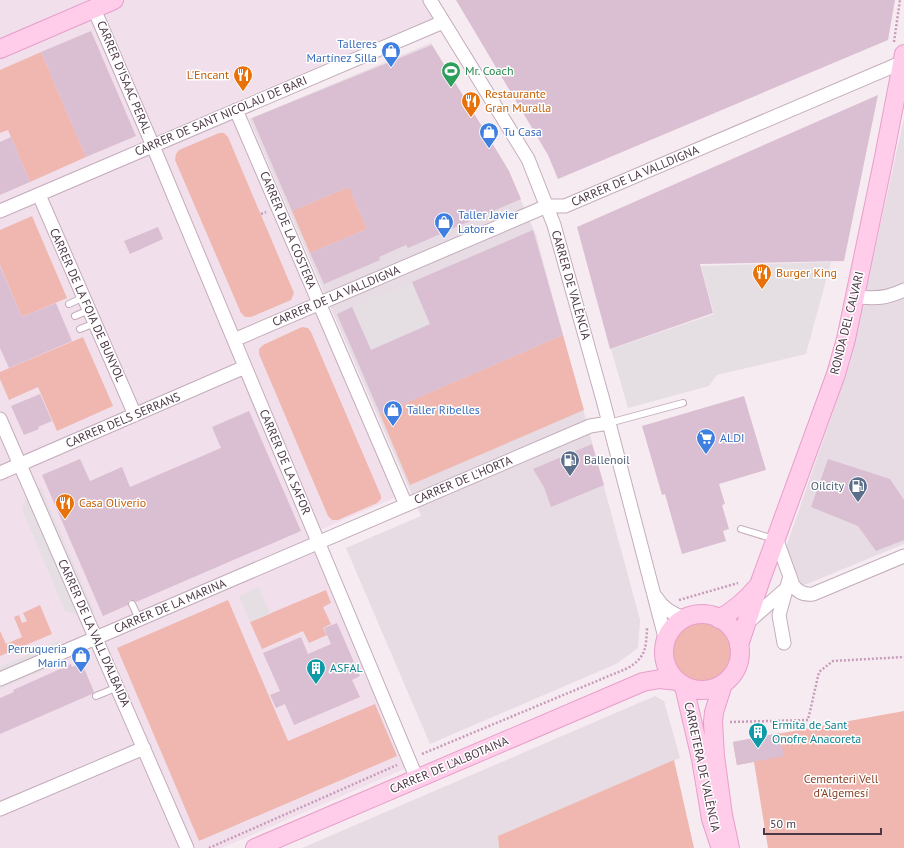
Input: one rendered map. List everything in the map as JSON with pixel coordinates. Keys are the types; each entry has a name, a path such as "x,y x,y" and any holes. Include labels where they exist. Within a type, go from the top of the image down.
{"street":[{"path":"0,37 90,4 114,0"},
{"name":"CARRER DE VALÈNCIA","path":"430,0 528,158 554,225 655,595 665,649"},
{"path":"0,49 90,4"},
{"name":"CARRER D'ISAAC PERAL","path":"90,4 153,146"},
{"name":"CARRER DE SANT NICOLAU DE BARI","path":"0,211 443,22"},
{"name":"CARRER DE LA VALLDIGNA","path":"234,340 547,206 565,206 899,61"},
{"name":"RONDA DEL CALVARI","path":"739,645 746,624 752,582 776,539 836,374 846,339 884,157 899,61"},
{"name":"CARRER DE LA COSTERA","path":"236,110 406,505"},
{"name":"CARRER DE LA SAFOR","path":"153,146 417,779"},
{"name":"CARRER DE LA FOIA DE BUNYOL","path":"39,195 135,415"},
{"path":"855,296 866,299 881,298 904,290"},
{"name":"CARRER DELS SERRANS","path":"0,473 246,367"},
{"name":"CARRER DE LA VALL D'ALBAIDA","path":"0,419 96,638 119,686 144,748 188,848"},
{"name":"CARRER DE L'HORTA","path":"318,542 590,426 609,422"},
{"path":"776,539 789,582 779,615 784,642"},
{"name":"CARRER DE LA MARINA","path":"0,679 318,542"},
{"path":"789,582 794,585 798,591 813,594 904,556"},
{"path":"719,619 742,603 752,582"},
{"path":"746,624 761,612 789,582"},
{"name":"CARRER DE VALÈNCIA","path":"655,595 658,601 673,614 686,618"},
{"path":"761,612 771,609 779,615"},
{"path":"700,615 713,616 719,619 729,625 735,634 740,652 737,667 729,679 717,687 704,690 691,689 681,683 667,668 665,649 668,635 676,625 686,618 700,615"},
{"name":"CARRER DE L'ALBOTAINA","path":"643,682 655,670 665,649"},
{"name":"CARRER DE L'ALBOTAINA","path":"255,848 643,682 660,679 681,683"},
{"name":"CARRETERA DE VALÈNCIA","path":"681,683 700,759 711,819 721,848"},
{"name":"CARRETERA DE VALÈNCIA","path":"723,684 716,702 713,722 715,756 723,815 730,848"},
{"path":"0,809 144,748"}],"lane":[{"path":"69,304 84,297"},
{"path":"74,316 89,310"},
{"path":"80,329 95,323"},
{"path":"609,422 683,403"},
{"path":"741,529 776,539"},
{"path":"132,604 139,619"},
{"path":"96,696 119,686"}],"path":[{"path":"899,61 900,0"},
{"path":"672,598 679,600 686,599 752,582"},
{"path":"209,848 409,760 628,668 636,663 644,652 647,626"},
{"path":"713,722 808,720 819,672 833,661 904,657"}],"shaded area":[{"path":"0,0 435,0 443,14 230,104 399,496 320,530 418,763 222,848 0,848"},
{"path":"431,43 505,164 536,235 640,620 638,648 616,664 430,744 346,548 421,516 249,119"},
{"path":"904,118 904,544 802,586 786,547 850,363"},
{"path":"831,262 806,354 717,375 709,386 628,408 611,349 714,314 701,266"},
{"path":"412,282 431,324 371,350 352,307"},
{"path":"41,487 94,611 89,613 37,489"},
{"path":"28,492 80,615 65,611 22,509"},
{"path":"259,587 270,614 250,622 239,596"},
{"path":"59,641 61,646 0,672 0,667"},
{"path":"65,656 67,660 0,689 0,684"},
{"path":"655,696 664,701 680,758 498,836 499,848 302,848"}],"green space":[{"path":"41,52 86,157 30,182 8,130 0,133 0,70"},
{"path":"219,133 224,133 228,137 294,293 291,300 251,317 245,317 241,313 175,160 176,154 179,150"},
{"path":"349,187 367,229 310,253 292,211"},
{"path":"32,216 67,298 22,317 0,265 0,230"},
{"path":"302,327 308,328 311,332 381,496 381,499 377,503 338,520 332,520 328,516 259,354 259,349 263,345"},
{"path":"563,335 584,410 410,485 380,414"},
{"path":"83,337 113,406 57,431 38,387 9,400 0,379 0,372"},
{"path":"326,590 331,603 323,607 331,624 323,628 327,635 309,643 303,631 262,649 250,622"},
{"path":"228,600 288,741 375,704 397,756 199,841 117,648"},
{"path":"40,605 52,634 0,656 0,631 6,644 22,637 14,617 19,615 22,623 27,621 23,613"},
{"path":"702,623 713,625 723,631 729,641 731,652 729,663 723,673 713,679 702,681 691,679 681,673 675,663 673,652 675,641 681,631 691,625"},
{"name":"Cementeri Vell d'Algemesí","path":"904,711 904,848 768,848 754,762 737,765 733,742"},
{"path":"674,760 694,848 499,848 498,836"}],"building":[{"path":"456,0 895,0 888,40 558,179 548,155"},
{"path":"91,31 136,136 86,157 41,52"},
{"path":"432,45 509,171 521,199 408,248 406,245 379,257 380,260 324,284 310,253 367,229 349,187 292,211 252,118"},
{"path":"878,95 844,261 700,264 713,313 610,349 577,227"},
{"path":"11,137 30,182 0,195 0,142"},
{"path":"158,227 163,239 130,254 124,241"},
{"path":"533,230 563,335 380,414 337,314 352,307 371,350 430,324 412,282"},
{"path":"0,266 22,317 56,303 72,341 9,368 0,348"},
{"path":"40,394 52,421 38,427 39,429 24,435 11,406"},
{"name":"ALDI","path":"744,396 766,470 719,484 725,504 722,505 729,529 723,531 726,541 682,554 665,494 662,495 642,426"},
{"path":"249,411 301,531 136,602 134,600 130,600 128,605 103,616 42,475 80,459 90,481 122,467 130,487 221,448 212,427"},
{"name":"Ballenoil","path":"592,444 604,485 551,507 544,487 533,469"},
{"name":"Oilcity","path":"828,459 890,479 904,500 904,540 876,551 858,526 811,507"},
{"name":"ASFAL","path":"337,623 360,676 352,680 360,697 294,725 285,704 276,708 270,695 280,691 263,653 301,637 308,654 331,644 324,628"},
{"path":"82,663 94,692 92,694 0,734 0,698 14,692 13,690 71,664 72,667"},
{"name":"Ermita de Sant Onofre Anacoreta","path":"779,733 784,756 737,765 733,742"}],"place":[{"name":"Talleres Martínez Silla","path":"391,68"},
{"name":"Mr. Coach","path":"451,88"},
{"name":"L'Encant","path":"243,92"},
{"name":"Restaurante Gran Muralla","path":"471,118"},
{"name":"Tu Casa","path":"489,149"},
{"name":"Taller Javier Latorre","path":"444,239"},
{"name":"Burger King","path":"762,290"},
{"name":"Taller Ribelles","path":"393,427"},
{"name":"ALDI","path":"706,455"},
{"name":"Ballenoil","path":"570,477"},
{"name":"Oilcity","path":"858,503"},
{"name":"Casa Oliverio","path":"65,520"},
{"name":"Perruqueria Marin","path":"81,673"},
{"name":"ASFAL","path":"316,685"},
{"name":"Ermita de Sant Onofre Anacoreta","path":"758,749"}]}
